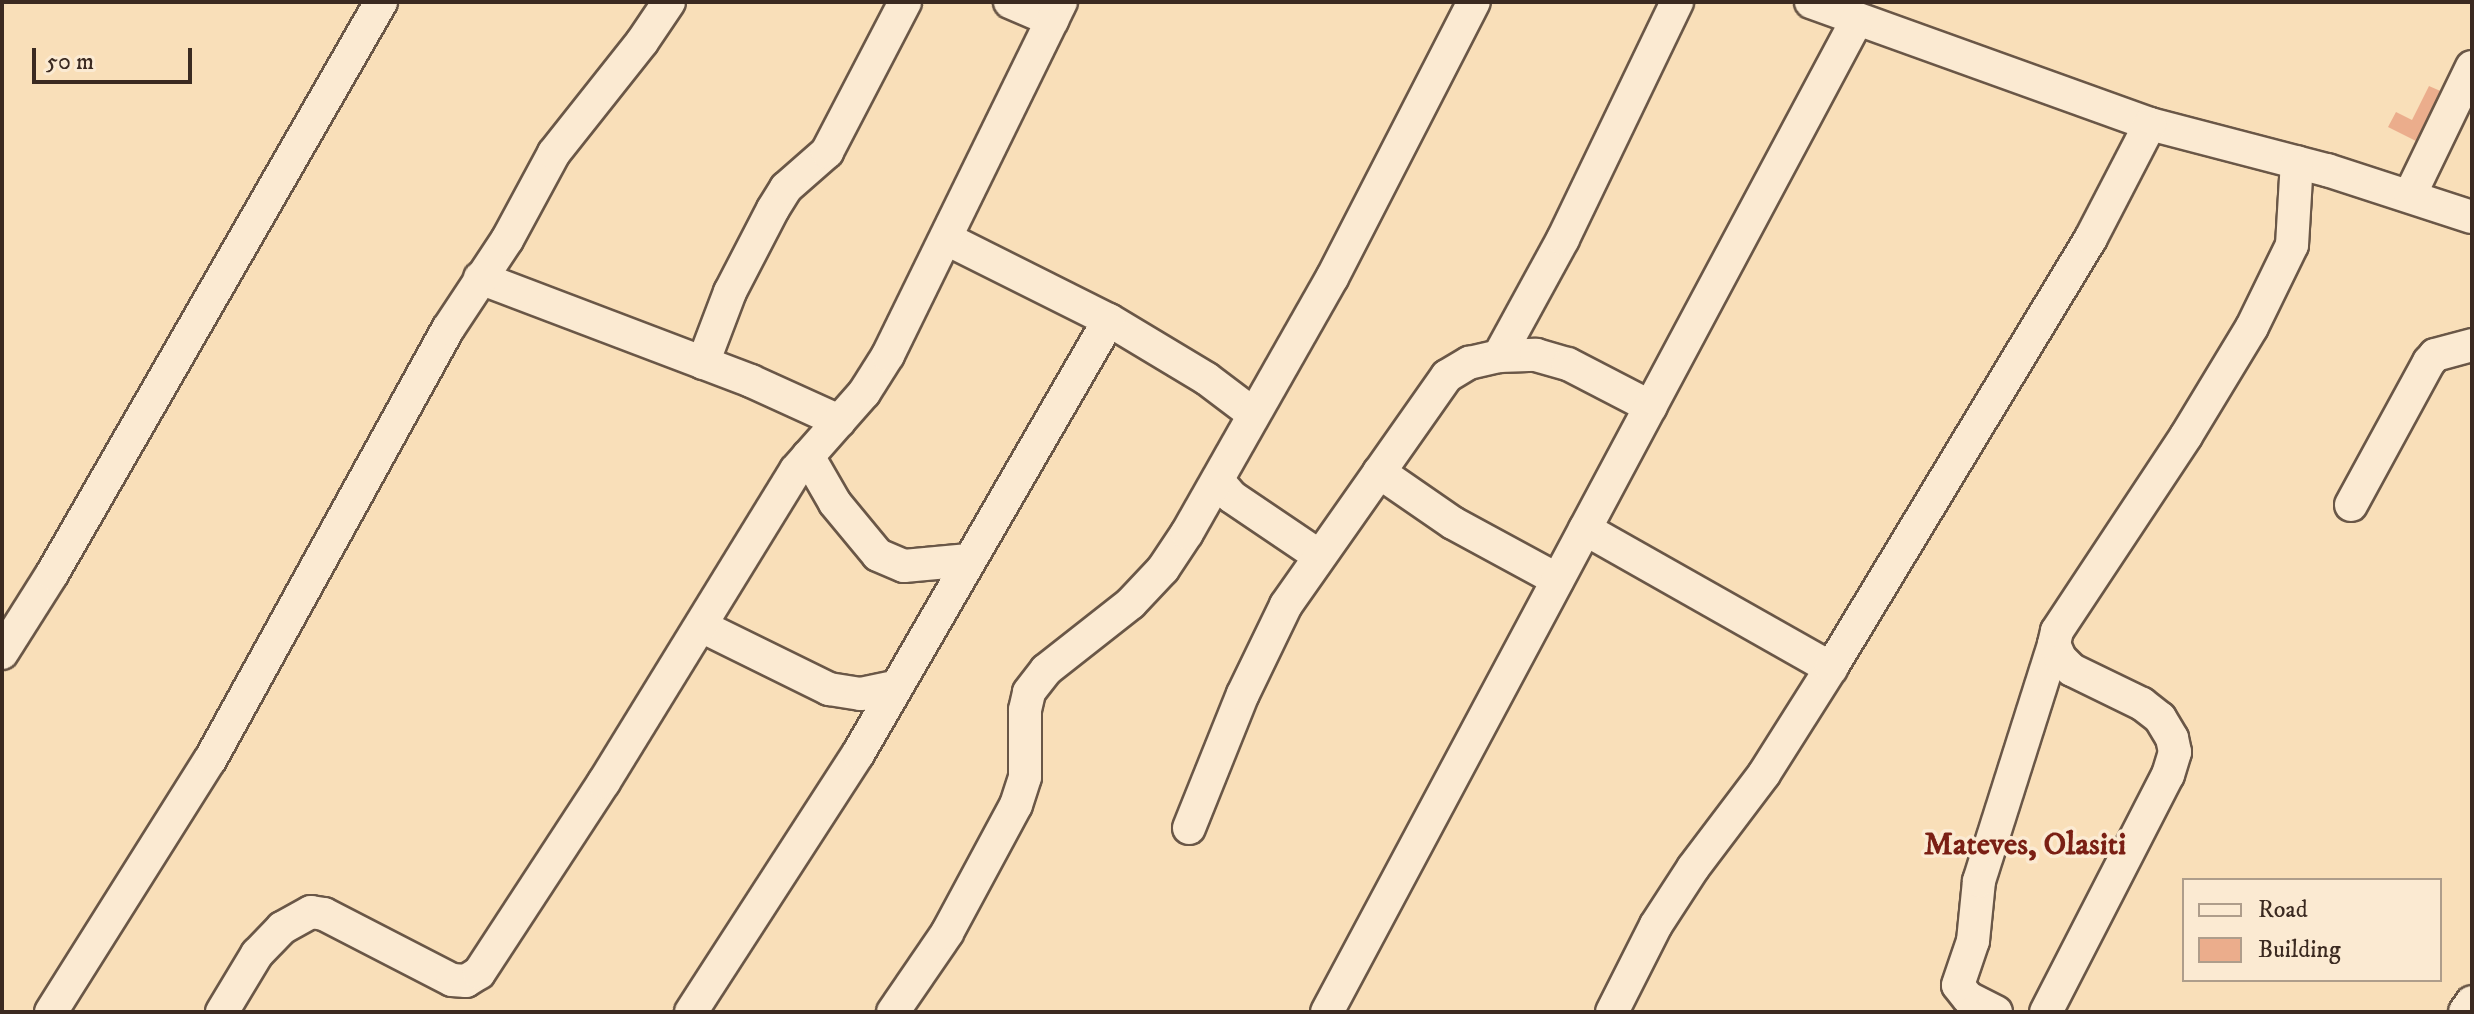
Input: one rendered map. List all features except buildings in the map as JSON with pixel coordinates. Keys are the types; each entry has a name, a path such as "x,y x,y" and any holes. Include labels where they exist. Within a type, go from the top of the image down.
{"street":[{"path":"2,653 52,574 381,2"},
{"path":"51,1012 202,774 448,329 515,227 554,153 642,42 669,2"},
{"path":"703,363 730,292 773,209 786,188 827,152 905,2"},
{"path":"222,1012 257,954 282,928 311,912 324,914 452,980 474,977 604,782 773,506 808,456 864,393 888,355 1057,11 1010,2"},
{"path":"893,1012 947,933 1016,805 1025,777 1025,710 1029,692 1046,670 1131,603 1163,569 1218,481 1252,413 1332,278 1474,2"},
{"path":"1499,356 1544,276 1677,2"},
{"path":"1811,2 2150,124 2297,162 2472,217"},
{"path":"1327,1012 1857,20"},
{"path":"2410,195 2472,67"},
{"path":"1612,1012 1627,977 1678,889 1764,774 1831,668 2091,238 2150,124"},
{"path":"1996,1012 1968,998 1958,985 1973,941 1979,881 2057,631 2186,436 2265,302 2292,245 2297,162"},
{"path":"947,239 1109,320 1207,379 1252,413"},
{"path":"480,278 703,363 839,421"},
{"path":"691,1012 837,788 1109,320"},
{"path":"2351,505 2429,362 2435,355 2472,345"},
{"path":"1189,828 1260,657 1286,605 1318,555 1447,376 1469,363 1499,356 1536,355 1568,364 1651,407"},
{"path":"808,456 835,503 878,555 904,566 969,560"},
{"path":"1379,472 1453,523 1558,580"},
{"path":"1218,481 1232,497 1318,555"},
{"path":"1585,529 1831,668"},
{"path":"701,626 829,689 861,694 893,687"},
{"path":"2046,1012 2168,775 2175,752 2172,738 2160,718 2142,704 2072,670 2054,644"},
{"path":"2465,1012 2472,1002"}],"district":[{"name":"Mateves, Olasiti","path":"2025,845"}]}
